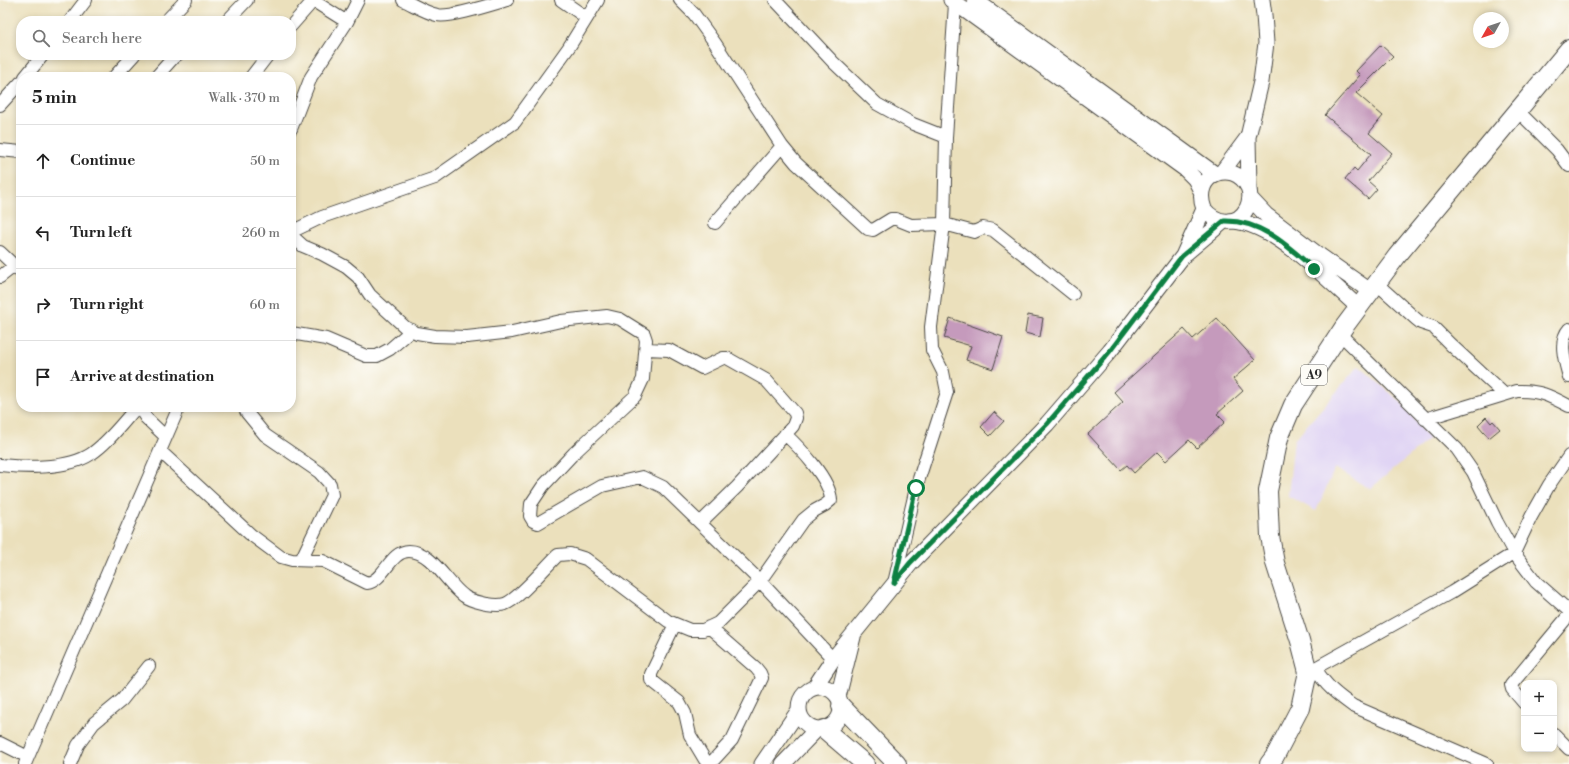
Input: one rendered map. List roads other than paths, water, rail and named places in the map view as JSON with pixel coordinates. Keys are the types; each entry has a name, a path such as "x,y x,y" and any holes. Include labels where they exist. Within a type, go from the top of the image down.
{"highway":[{"name":"A9","path":"1269,764 1283,742 1300,708 1312,670 1300,641 1275,563 1270,536 1268,491 1279,438 1293,405 1373,287 1569,49"},
{"path":"839,702 897,764"},
{"path":"820,729 865,764"}],"main road":[{"path":"975,0 1218,173 1231,173 1239,176 1245,182 1250,194 1266,215 1373,287"},
{"path":"1182,256 1226,221 1236,219 1243,214 1248,206 1250,194 1248,137 1261,82 1266,43 1262,0"},
{"path":"953,2 1186,169 1195,179 1201,191"},
{"path":"1248,137 1218,173 1204,184 1201,191 1201,200 1204,209 1209,216 1216,220 1240,222 1257,227 1271,234 1292,249 1358,308"},
{"path":"814,688 833,659 910,563 1047,424 1110,351 1182,256 1204,209"},
{"path":"783,764 820,729 831,726 837,720 840,713 839,702 854,634"},
{"path":"762,764 799,710 803,696 808,691 814,688 831,690 839,702"},
{"path":"799,710 805,722 810,726 820,729"}],"street":[{"path":"74,16 86,0"},
{"path":"171,16 186,0"},
{"path":"232,16 247,0"},
{"path":"296,20 312,0 347,22"},
{"path":"296,116 311,77 347,22 358,0"},
{"path":"403,0 435,15 443,16 507,0"},
{"path":"561,0 587,18"},
{"path":"296,230 322,217 435,178 515,122 569,48 598,0"},
{"path":"680,0 694,14 715,43 782,146 796,163 868,229 873,230 891,219 896,219 911,225 944,224 974,232 983,228 993,230 1073,294"},
{"path":"775,0 833,62 877,104 913,124 946,137"},
{"path":"894,583 916,488 948,392 943,372 932,350 931,327 944,224 946,137 953,2"},
{"path":"29,72 39,60"},
{"path":"119,72 129,60"},
{"path":"160,72 171,60"},
{"path":"255,72 264,60"},
{"path":"0,105 16,87"},
{"path":"1518,111 1557,150 1569,166"},
{"path":"715,223 782,146"},
{"path":"0,150 16,152"},
{"path":"296,240 303,246 334,260 358,277 370,294 405,327 417,333 435,336 467,336 512,332 561,321 607,316 620,319 644,334 646,349 643,379 635,396 543,486 531,504 530,516 533,521 538,523 602,486 642,477 663,487 760,581 833,659"},
{"path":"0,252 16,268"},
{"path":"0,277 16,269"},
{"path":"1373,287 1421,323 1433,327 1504,394"},
{"path":"1569,328 1565,333 1563,352 1569,377"},
{"path":"296,334 326,339 366,356 377,356 390,349 412,330"},
{"path":"1340,334 1457,450 1473,472 1497,522 1514,552 1536,582 1569,611"},
{"path":"646,349 669,350 702,368 723,358 727,358 766,380 795,413 796,418 793,426 737,487 700,523"},
{"path":"1425,419 1517,391 1529,390 1540,392 1567,402"},
{"path":"0,465 20,467 46,466 72,462 91,454 108,439 133,412"},
{"path":"142,412 166,437"},
{"path":"0,743 26,760 177,412"},
{"path":"246,412 265,435 319,472 330,484 332,495 302,560"},
{"path":"160,452 250,534 281,557 292,560 323,562 367,583 374,580 397,555 407,551 418,552 430,560 449,582 465,597 477,602 497,605 505,604 517,596 558,555 570,554 586,559 668,621 690,630 703,630 718,623 760,581 803,520 831,500 831,496 821,477 807,455 785,434"},
{"path":"1486,764 1353,706 1325,684 1312,670 1452,592 1514,552 1549,485 1569,456"},
{"path":"1521,700 1512,689 1511,685 1569,615"},
{"path":"675,624 651,674 651,680 679,702 685,714 690,735 705,760 710,764 732,740 762,678 756,668 709,627"},
{"path":"70,764 78,745 94,723 122,700 149,666"},
{"path":"1557,737 1569,749"}]}
